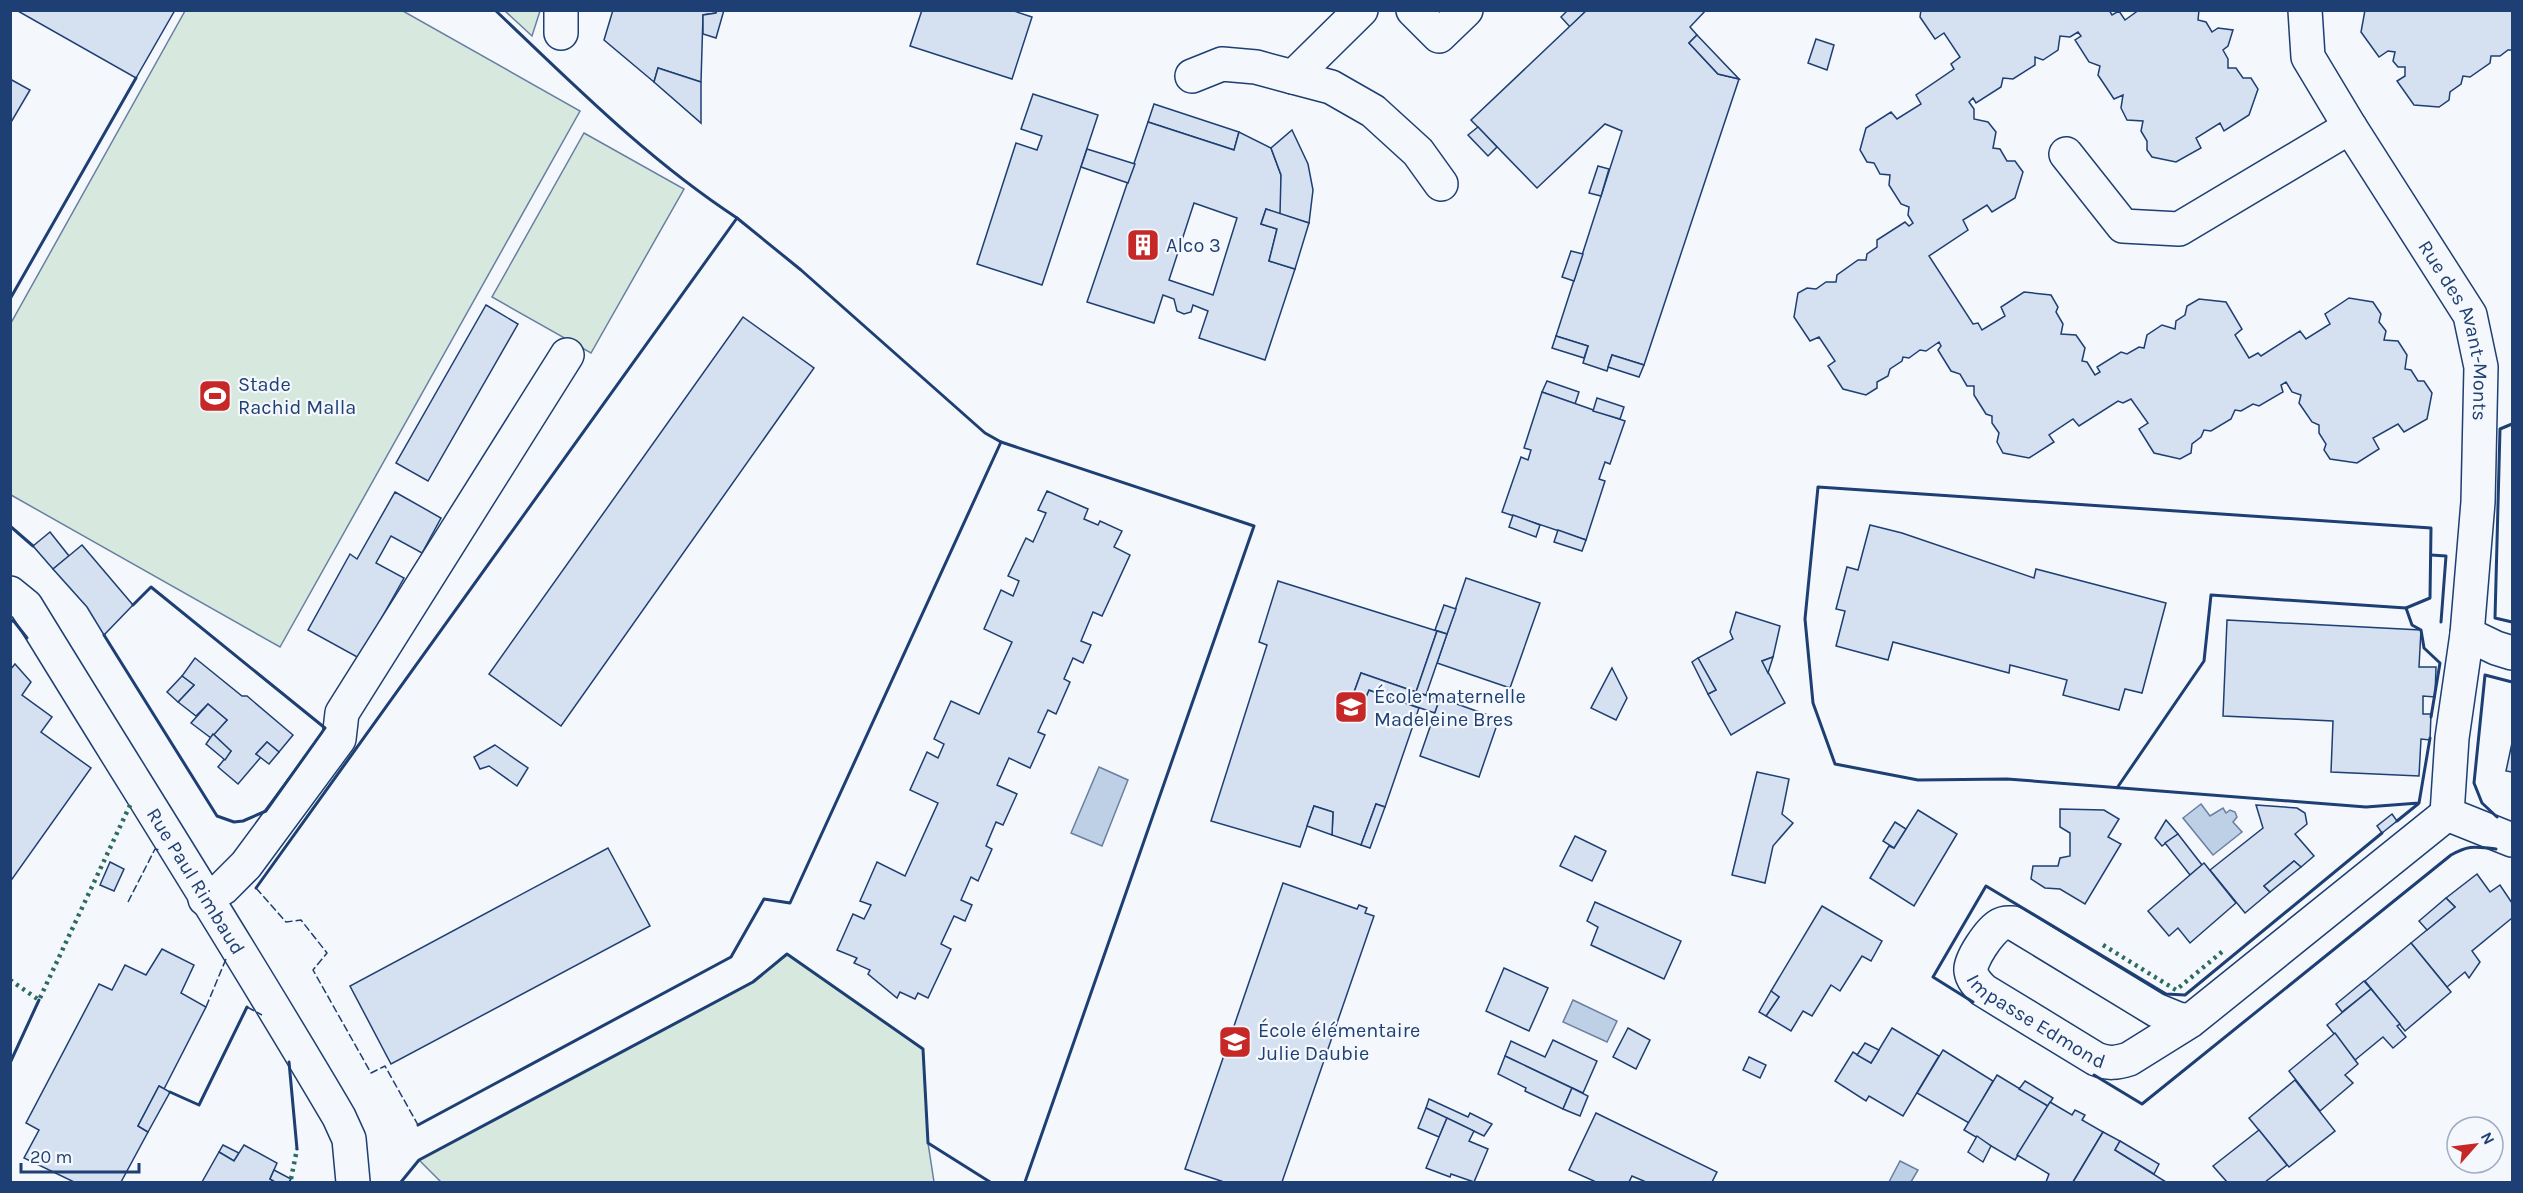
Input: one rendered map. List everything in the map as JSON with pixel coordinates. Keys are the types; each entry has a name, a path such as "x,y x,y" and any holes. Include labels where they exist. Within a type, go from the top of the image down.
{"street":[{"path":"1293,77 1361,10"},
{"path":"1413,10 1439,36 1466,10"},
{"name":"Rue des Avant-Monts","path":"2305,10 2308,57 2350,128 2470,315 2481,367 2482,404 2478,502 2468,634 2452,738 2447,814"},
{"path":"1192,76 1222,64 1256,67 1331,87 1372,111 1418,152 1441,184"},
{"path":"2066,154 2123,226 2179,229 2350,128"},
{"path":"205,898 223,888 246,865 339,740 342,713 567,355"},
{"name":"Rue Paul Rimbaud","path":"10,593 26,606 205,898 259,981 339,1117 349,1139 353,1182"},
{"path":"2468,634 2512,653"},
{"path":"2447,814 2512,840"},
{"name":"Impasse Edmond","path":"2190,1021 2156,1010 2013,923 2005,922 1998,926 1970,963 1975,982 1983,990 2096,1059 2106,1063 2129,1059 2190,1021 2447,814"}],"shaded area":[{"name":"Stade Rachid Malla","path":"185,11 403,11 580,111 280,647 11,495 11,323"},
{"path":"505,11 540,11 532,36"},
{"path":"584,133 684,189 591,353 492,297"},
{"path":"787,954 923,1049 928,1143 934,1182 441,1182 419,1160 752,982"}],"water":[{"path":"1099,767 1128,780 1102,846 1071,833"},
{"path":"2201,804 2210,816 2223,808 2226,813 2230,810 2235,812 2237,817 2233,822 2242,832 2213,855 2183,818"},
{"path":"1573,1000 1617,1021 1607,1042 1563,1022"},
{"path":"1900,1161 1918,1170 1911,1182 1889,1182"}],"building":[{"path":"16,10 175,10 136,78"},
{"path":"613,10 717,10 716,13 703,15 701,82 658,68 654,82 604,40"},
{"path":"717,10 724,10 716,38 703,34 703,15 716,13"},
{"path":"922,10 1011,10 1032,17 1012,79 910,46"},
{"path":"1568,10 1587,10 1570,27 1561,17"},
{"path":"1587,10 1706,10 1690,27 1697,35 1689,43 1718,74 1739,79 1644,365 1612,355 1607,371 1583,363 1588,346 1556,336 1622,131 1605,124 1537,188 1471,120"},
{"path":"1921,10 2109,10 2112,15 2119,11 2125,20 2139,10 2199,10 2198,20 2206,22 2212,32 2218,28 2233,30 2228,46 2223,50 2228,59 2228,68 2236,68 2243,78 2251,78 2258,89 2249,115 2224,131 2220,123 2196,138 2201,148 2176,162 2152,157 2147,150 2147,141 2141,131 2143,121 2127,120 2121,108 2123,95 2114,99 2098,75 2100,66 2089,62 2075,40 2081,36 2078,32 2070,37 2060,36 2058,50 2043,60 2035,57 2035,65 2013,79 2003,78 2001,87 1976,103 1973,98 1969,102 1974,109 1974,119 1988,122 1996,132 1993,148 2000,149 2007,161 2015,161 2023,172 2015,198 1992,212 1987,205 1963,220 1968,230 1929,256 1973,324 1978,323 1982,330 2005,316 2001,307 2024,292 2051,295 2058,307 2056,312 2063,324 2061,334 2076,335 2085,348 2082,361 2087,362 2095,375 2100,372 2097,367 2121,352 2127,354 2139,347 2144,348 2147,335 2162,325 2175,329 2176,321 2185,315 2187,306 2199,299 2226,302 2242,329 2235,335 2249,358 2258,353 2261,356 2300,331 2306,339 2330,324 2325,314 2349,298 2373,302 2381,314 2379,322 2386,331 2384,340 2398,341 2407,355 2405,369 2411,370 2418,381 2424,381 2432,393 2427,419 2404,432 2398,424 2373,438 2379,449 2357,463 2330,459 2324,450 2326,444 2319,433 2319,425 2312,422 2299,403 2301,395 2292,392 2286,382 2281,385 2283,392 2259,406 2253,404 2241,411 2235,410 2231,419 2211,431 2204,430 2201,437 2192,444 2191,453 2180,459 2154,453 2139,429 2148,423 2131,399 2123,403 2118,401 2079,426 2073,419 2049,435 2054,442 2029,458 2003,453 1997,442 1999,433 1992,423 1992,416 1986,414 1974,395 1974,386 1967,386 1960,374 1951,371 1938,350 1941,346 1939,342 1926,351 1920,350 1909,358 1903,357 1902,361 1890,369 1888,376 1877,382 1877,388 1866,395 1843,389 1828,366 1835,361 1819,337 1810,341 1794,317 1798,293 1807,288 1816,289 1826,282 1836,282 1837,275 1858,260 1866,260 1867,254 1877,247 1877,240 1905,222 1909,226 1913,223 1908,215 1909,207 1901,204 1889,185 1890,175 1880,174 1874,163 1867,162 1860,150 1866,128 1891,112 1897,119 1921,104 1916,95 1954,69 1951,64 1960,57 1944,33 1935,39 1920,17"},
{"path":"2365,10 2512,10 2512,50 2500,56 2491,56 2490,63 2470,77 2463,76 2461,84 2450,92 2449,100 2439,107 2414,105 2397,81 2405,76 2405,67 2398,67 2393,61 2395,52 2388,51 2379,57 2361,32"},
{"path":"1697,35 1739,79 1718,74 1689,43"},
{"path":"1816,39 1834,45 1827,70 1808,63"},
{"path":"658,68 701,82 701,123 654,82"},
{"path":"10,79 30,90 10,124"},
{"path":"1033,94 1098,115 1042,285 977,264 1016,143 1037,150 1042,136 1021,129"},
{"path":"1154,104 1239,132 1234,150 1148,122"},
{"name":"Alco 3","path":"1148,122 1234,150 1239,132 1271,148 1281,175 1282,203 1280,214 1266,209 1261,224 1277,229 1269,261 1295,269 1265,360 1199,338 1208,311 1193,305 1191,312 1184,314 1177,311 1174,299 1163,295 1154,323 1087,302","holes":["1194,203 1237,218 1213,295 1169,280"]},
{"path":"1478,127 1497,147 1488,156 1468,135"},
{"path":"1292,130 1308,164 1313,190 1309,223 1280,214 1281,175 1271,148"},
{"path":"1087,149 1135,164 1128,183 1081,167"},
{"path":"1598,166 1609,169 1601,196 1589,193"},
{"path":"1266,209 1309,223 1295,269 1269,261 1277,229 1261,224"},
{"path":"1571,251 1583,254 1574,281 1562,277"},
{"path":"486,305 518,324 428,481 396,463"},
{"path":"743,317 814,368 561,726 489,674"},
{"path":"1556,336 1588,346 1584,358 1552,348"},
{"path":"1612,355 1644,365 1639,377 1608,367"},
{"path":"1547,381 1579,392 1575,404 1542,392"},
{"path":"1542,392 1625,421 1610,464 1605,462 1599,479 1605,481 1586,540 1502,512 1521,457 1528,460 1531,450 1524,448"},
{"path":"1597,398 1624,407 1620,419 1593,411"},
{"path":"1047,491 1088,509 1084,519 1098,525 1100,521 1122,531 1114,547 1130,555 1102,616 1093,612 1081,641 1091,645 1083,663 1073,658 1064,679 1070,682 1056,714 1048,710 1038,732 1045,735 1030,768 1009,758 997,785 1017,794 1003,825 996,822 986,846 992,849 978,881 971,877 961,900 972,905 965,921 954,916 941,944 951,949 928,998 918,993 915,999 900,992 897,998 868,974 870,970 854,963 857,958 837,950 853,914 864,919 871,905 860,901 877,862 905,876 938,803 910,790 927,752 938,758 944,744 934,739 951,701 979,714 1012,642 984,629 1001,590 1013,596 1019,581 1008,576 1026,538 1033,542 1046,513 1038,510"},
{"path":"395,492 441,518 422,553 391,536 376,563 404,578 359,658 308,630 350,554 357,559"},
{"path":"1513,515 1540,525 1536,537 1509,527"},
{"path":"1870,525 1902,533 2034,578 2036,569 2166,603 2142,693 2125,689 2119,710 2063,695 2067,680 2010,665 2009,673 1893,642 1888,660 1836,646 1845,611 1836,609 1847,567 1858,570"},
{"path":"1558,530 1586,540 1582,551 1554,542"},
{"path":"50,532 69,556 53,569 33,546"},
{"path":"82,545 133,605 104,635 87,607 53,569"},
{"path":"1466,578 1540,603 1510,688 1437,663"},
{"path":"1278,581 1437,631 1416,692 1361,673 1353,695 1365,699 1369,690 1419,708 1385,807 1376,804 1361,845 1332,835 1333,812 1314,806 1300,847 1211,821 1267,645 1259,642"},
{"path":"1444,605 1456,609 1447,634 1435,630"},
{"path":"1736,612 1780,626 1773,657 1762,661 1785,703 1731,735 1708,694 1716,690 1698,658 1733,639 1730,632"},
{"path":"2227,620 2421,630 2419,667 2436,667 2435,697 2423,696 2423,714 2431,714 2430,740 2421,739 2419,776 2331,772 2333,721 2223,716"},
{"path":"1437,631 1447,634 1426,695 1416,692"},
{"path":"1773,657 1768,673 1762,661"},
{"path":"195,658 242,696 247,696 293,735 279,752 267,742 256,754 261,757 238,784 218,767 231,751 213,734 227,720 208,704 196,716 178,702 194,685 182,676"},
{"path":"1698,658 1716,690 1708,694 1692,662"},
{"path":"15,664 31,682 22,695 52,717 41,732 91,768 10,882 10,670"},
{"path":"1612,668 1627,698 1616,720 1591,708"},
{"path":"1361,673 1416,692 1411,705 1369,690 1365,699 1353,695"},
{"path":"182,676 194,685 178,702 167,692"},
{"path":"1416,692 1439,700 1435,713 1411,705"},
{"path":"1440,698 1499,719 1479,777 1420,756"},
{"path":"208,704 227,720 211,738 191,723"},
{"path":"213,734 231,751 225,760 206,744"},
{"path":"267,742 279,752 269,764 256,754"},
{"path":"2512,743 2512,772 2506,771"},
{"path":"495,745 528,768 517,786 489,766 480,769 474,757"},
{"path":"1757,772 1789,779 1782,814 1793,823 1773,846 1765,883 1732,875"},
{"path":"1376,804 1385,807 1370,848 1361,845"},
{"path":"2256,805 2297,808 2305,813 2307,824 2295,834 2314,856 2301,867 2294,861 2264,886 2270,892 2245,913 2210,870 2263,828"},
{"path":"1314,806 1333,812 1332,835 1307,826"},
{"path":"2060,809 2104,810 2119,819 2108,837 2121,844 2085,904 2060,889 2045,888 2031,879 2033,866 2058,866 2060,858 2070,856 2070,833 2060,827"},
{"path":"1918,810 1957,834 1914,906 1870,878 1889,846 1894,848"},
{"path":"2392,814 2397,821 2382,833 2377,826"},
{"path":"2166,820 2178,834 2162,846 2155,838"},
{"path":"1895,822 1906,829 1894,848 1883,841"},
{"path":"2178,834 2202,865 2190,875 2165,843"},
{"path":"1575,836 1606,851 1592,881 1560,866"},
{"path":"608,848 650,926 391,1064 350,986"},
{"path":"2294,861 2301,867 2270,892 2264,886"},
{"path":"110,862 124,869 114,891 100,885"},
{"path":"2204,863 2236,903 2190,943 2178,928 2169,936 2148,911"},
{"path":"2477,874 2490,892 2500,885 2512,903 2512,918 2472,951 2480,962 2469,978 2465,972 2447,987 2411,943 2455,907 2446,898"},
{"path":"1283,883 1357,909 1359,905 1367,908 1365,913 1374,916 1282,1182 1224,1182 1185,1169"},
{"path":"2446,898 2455,907 2427,930 2419,921"},
{"path":"1595,902 1681,941 1664,979 1591,945 1598,927 1587,921"},
{"path":"1822,906 1882,941 1871,961 1862,956 1840,991 1831,985 1812,1016 1803,1011 1791,1031 1766,1016 1779,997 1771,991"},
{"path":"2411,943 2451,992 2405,1031 2365,981"},
{"path":"162,949 194,965 181,993 206,1007 164,1089 159,1086 138,1126 148,1132 121,1182 74,1182 24,1158 39,1130 26,1123 99,984 112,990 125,965 146,975"},
{"path":"1504,968 1548,988 1529,1031 1486,1011"},
{"path":"2364,981 2371,989 2342,1012 2336,1004"},
{"path":"2371,989 2400,1024 2397,1026 2406,1037 2393,1048 2383,1037 2355,1060 2327,1025"},
{"path":"1771,991 1779,997 1766,1016 1759,1012"},
{"path":"1628,1028 1650,1040 1636,1069 1613,1057"},
{"path":"1892,1028 1939,1056 1903,1116 1869,1096 1866,1101 1835,1081 1853,1052 1871,1063"},
{"path":"2335,1033 2358,1064 2345,1075 2353,1083 2320,1111 2289,1071"},
{"path":"1553,1040 1597,1061 1583,1093 1505,1056 1511,1041 1545,1057"},
{"path":"1865,1043 1879,1050 1871,1063 1857,1055"},
{"path":"1943,1050 1993,1081 1969,1123 1917,1093"},
{"path":"1505,1056 1572,1088 1563,1109 1525,1091 1526,1088 1498,1074"},
{"path":"1749,1057 1766,1065 1760,1078 1743,1070"},
{"path":"1997,1075 2048,1106 2015,1160 1964,1130"},
{"path":"2295,1080 2335,1131 2289,1167 2249,1118"},
{"path":"2025,1081 2053,1098 2048,1106 2019,1089"},
{"path":"159,1086 170,1092 148,1132 138,1126"},
{"path":"1572,1088 1588,1096 1580,1116 1563,1109"},
{"path":"1429,1099 1468,1117 1470,1113 1492,1124 1484,1136 1426,1108"},
{"path":"2050,1102 2072,1115 2075,1110 2085,1115 2082,1120 2103,1132 2073,1182 2046,1182 2049,1174 2017,1155"},
{"path":"1426,1108 1447,1118 1439,1137 1418,1128"},
{"path":"1596,1113 1717,1172 1712,1182 1646,1182 1632,1176 1629,1182 1596,1182 1569,1170"},
{"path":"1447,1118 1474,1131 1469,1141 1488,1149 1474,1182 1451,1174 1450,1177 1426,1168"},
{"path":"2259,1130 2287,1165 2265,1182 2227,1182 2213,1166"},
{"path":"2103,1132 2120,1141 2115,1150 2166,1182 2073,1182"},
{"path":"1977,1136 1991,1146 1983,1162 1968,1152"},
{"path":"2120,1141 2159,1164 2154,1174 2115,1150"},
{"path":"223,1145 239,1153 234,1161 219,1152"},
{"path":"244,1145 277,1163 270,1179 275,1182 202,1182 219,1152 234,1161"},
{"path":"274,1170 291,1179 289,1182 275,1182 270,1179"}],"hedge":[{"path":"10,980 39,1000 132,801"},
{"path":"2103,945 2176,990 2223,951"},
{"path":"291,1179 297,1149"}],"fence":[{"path":"128,902 155,849 160,850"},
{"path":"256,888 286,922 301,920 327,953 313,970 371,1073 385,1066 418,1125"},
{"path":"206,1007 225,957"},
{"path":"247,1007 262,1015"}],"wall":[{"path":"495,10 641,146 737,218"},
{"path":"10,299 136,78"},
{"path":"256,888 737,218 801,270 985,433 1001,442 790,903 764,899 731,957 418,1125"},
{"path":"2512,424 2500,429 2495,618 2512,622"},
{"path":"1001,442 1254,526 1025,1182"},
{"path":"2117,788 2204,661 2211,595 2406,608 2430,598 2431,528 1818,487 1805,619 1813,703 1835,764 1918,780 2007,779 2366,807 2419,803 2430,738"},
{"path":"10,526 33,546"},
{"path":"2431,555 2446,556 2441,622"},
{"path":"104,635 217,816 234,822 243,821 266,811 325,728 151,587 133,605"},
{"path":"2406,608 2412,625 2421,630 2424,648 2440,663 2431,717"},
{"path":"10,623 13,620 27,638"},
{"path":"2497,817 2482,803 2474,783 2485,675 2512,682"},
{"path":"2397,821 2418,804"},
{"path":"1973,1002 1933,977 1986,886 2166,994 2185,995 2382,833"},
{"path":"2094,1075 2142,1104 2451,855 2468,848 2496,849"},
{"path":"401,1182 419,1160 753,982 787,954 923,1049 928,1143 990,1182"},
{"path":"10,1063 39,1000"},
{"path":"170,1092 199,1105 247,1007"},
{"path":"289,1062 297,1149"}],"place":[{"name":"Alco 3","path":"1143,245"},
{"name":"Stade Rachid Malla","path":"215,396"},
{"name":"École maternelle Madeleine Bres","path":"1351,707"},
{"name":"École élémentaire Julie Daubie","path":"1235,1042"}]}
